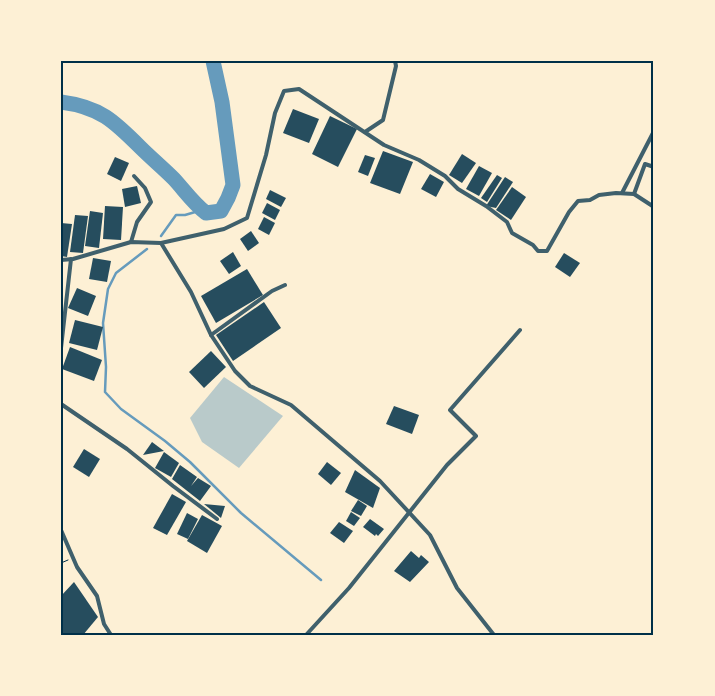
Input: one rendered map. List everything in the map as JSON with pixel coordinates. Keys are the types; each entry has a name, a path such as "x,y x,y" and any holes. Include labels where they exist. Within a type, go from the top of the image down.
{"street":[{"path":"365,132 383,120 396,66 395,61"},
{"path":"61,260 71,259 131,242 161,243 224,230 248,218 266,155 275,112 284,91 299,89 384,145 419,160 445,176 458,189 486,206 507,222 512,233 533,245 538,251 547,251 569,212 578,201 590,200 599,195 622,193 634,194 654,206"},
{"path":"622,193 654,131"},
{"path":"634,194 645,164 654,167"},
{"path":"131,242 137,222 151,202 145,188 134,176"},
{"path":"161,243 191,292 211,334 235,371 250,386 291,405 380,480 430,535 457,588 494,635"},
{"path":"61,348 71,259"},
{"path":"211,334 272,291 284,285"},
{"path":"306,635 349,588 447,465 476,436 450,410 520,330"},
{"path":"61,404 127,449 217,519"},
{"path":"61,530 77,567 97,596 104,624 110,635"}],"shaded area":[{"path":"224,377 283,416 239,468 202,442 190,418"}],"building":[{"path":"293,109 319,119 309,143 283,133"},
{"path":"330,116 357,129 338,167 312,154"},
{"path":"383,151 413,162 400,194 370,183"},
{"path":"462,154 476,163 462,183 449,175"},
{"path":"365,155 375,158 368,176 358,172"},
{"path":"115,157 129,163 121,181 107,174"},
{"path":"479,166 492,173 479,196 466,189"},
{"path":"430,174 444,182 436,197 421,189"},
{"path":"497,175 502,178 487,202 481,198"},
{"path":"505,177 513,182 496,208 486,206"},
{"path":"137,186 141,203 125,207 122,189"},
{"path":"512,187 526,197 511,220 496,210"},
{"path":"270,190 286,198 281,207 266,199"},
{"path":"267,203 280,210 275,220 262,213"},
{"path":"105,206 123,207 121,240 103,239"},
{"path":"90,211 103,213 99,248 85,246"},
{"path":"75,215 88,216 83,253 70,252"},
{"path":"264,217 275,223 269,235 258,229"},
{"path":"61,223 72,224 67,257 61,256"},
{"path":"251,231 259,243 248,251 240,239"},
{"path":"233,252 241,266 229,274 220,261"},
{"path":"564,253 580,263 570,277 555,267"},
{"path":"93,258 111,261 107,282 89,279"},
{"path":"247,269 263,295 216,323 201,296"},
{"path":"77,288 96,296 88,316 68,308"},
{"path":"264,302 281,328 233,361 216,335"},
{"path":"75,320 103,327 97,350 69,343"},
{"path":"70,347 102,360 94,381 62,369"},
{"path":"211,351 226,367 204,388 189,372"},
{"path":"394,406 419,415 412,434 386,424"},
{"path":"152,442 164,451 143,455"},
{"path":"84,449 100,459 89,477 73,467"},
{"path":"164,452 179,463 171,477 155,468"},
{"path":"327,462 341,473 331,485 318,474"},
{"path":"180,465 197,477 191,486 198,478 211,486 200,501 172,479"},
{"path":"355,470 380,488 373,508 345,492"},
{"path":"172,494 186,502 167,535 153,528"},
{"path":"358,500 367,506 361,516 351,511"},
{"path":"204,504 225,506 221,518"},
{"path":"351,512 360,518 354,526 346,521"},
{"path":"187,513 198,519 188,539 177,534"},
{"path":"202,515 222,526 207,553 187,541"},
{"path":"370,519 384,529 378,536 376,534 375,536 363,527"},
{"path":"339,522 353,531 344,543 330,533"},
{"path":"411,551 419,558 421,555 429,562 410,582 394,571"},
{"path":"74,582 98,617 83,635 64,635 61,633 61,596"}],"waterway":[{"path":"61,102 86,107 114,123 170,175 206,213 221,211 233,185 222,102 213,61"},
{"path":"161,236 176,215 185,215 202,210"},
{"path":"147,249 116,273 108,289 103,323 106,367 105,392 121,409 190,462 241,513 321,580"}]}
